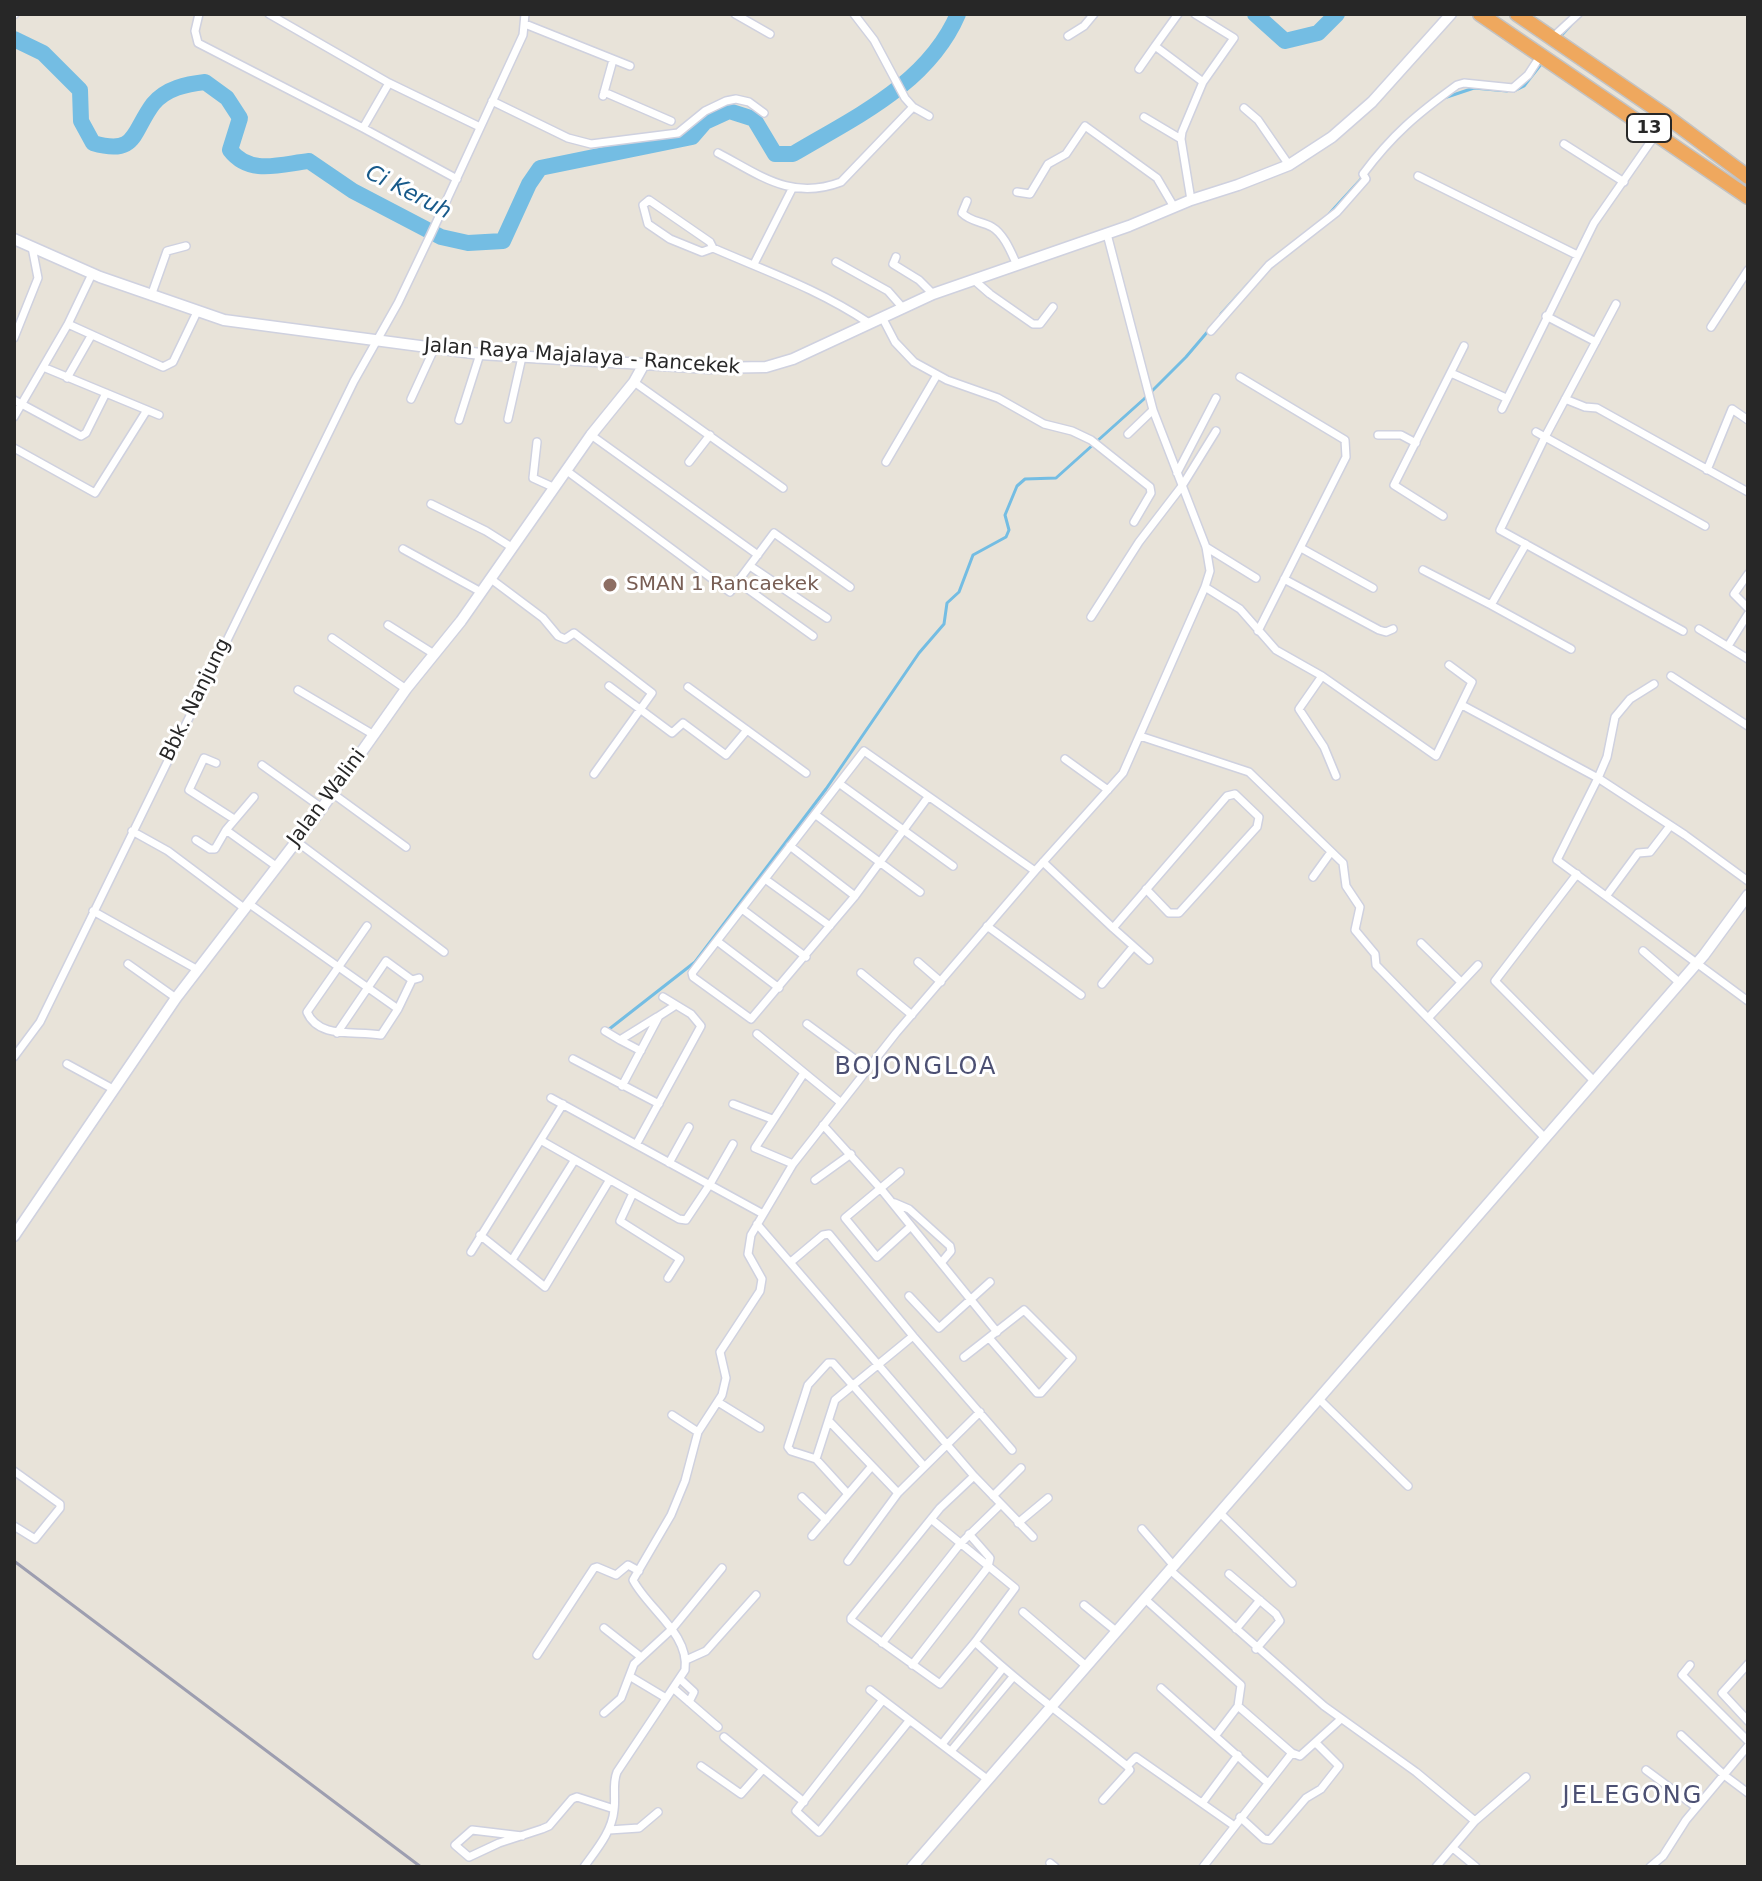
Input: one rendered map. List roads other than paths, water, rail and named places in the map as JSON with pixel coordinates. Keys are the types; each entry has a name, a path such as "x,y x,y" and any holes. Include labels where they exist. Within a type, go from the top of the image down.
{"highway":[{"name":"13","path":"1480,14 1748,197"},
{"name":"13","path":"1522,15 1748,177"}],"street":[{"path":"199,14 195,31 198,43 457,179"},
{"path":"269,14 389,83 480,127"},
{"path":"525,14 525,24 630,66"},
{"path":"735,14 770,34"},
{"path":"854,14 874,40 905,98 929,116"},
{"path":"1068,36 1084,26 1094,14"},
{"path":"1139,69 1178,14"},
{"path":"1191,200 1181,139 1186,118 1203,82 1234,38 1195,14"},
{"name":"Jalan Raya Majalaya - Rancekek","path":"14,239 92,274 224,320 480,354 709,368 766,367 793,359 933,294 1107,234 1289,165 1332,137 1372,102 1451,14"},
{"path":"1556,39 1578,14"},
{"name":"Bbk. Nanjung","path":"14,1057 40,1022 375,341 398,303 523,35 525,24"},
{"path":"1155,46 1203,82"},
{"path":"1211,331 1269,265 1337,212 1387,142 1407,121 1457,85 1513,88 1545,57"},
{"path":"613,60 603,94 671,121"},
{"path":"363,128 389,83"},
{"path":"492,101 568,138 591,144 678,133 705,111 736,99 749,102 764,113"},
{"path":"718,153 792,189 827,187 841,182 913,107"},
{"path":"1244,108 1258,120 1289,165"},
{"path":"1144,117 1181,139"},
{"path":"656,135 660,119"},
{"path":"1017,192 1030,194 1048,164 1066,154 1085,126 1157,178 1174,207"},
{"path":"1502,409 1594,223 1656,134"},
{"path":"1564,144 1624,182"},
{"path":"1418,176 1577,255"},
{"path":"754,264 792,189"},
{"path":"713,248 710,242 649,200 643,205 648,224 670,239 702,252 713,248 754,264 833,299 869,323"},
{"path":"967,201 962,213 993,228 1005,242 1017,265"},
{"path":"584,1867 609,1830 617,1772 680,1679 686,1660 672,1629 634,1582 671,1515 685,1481 698,1432 718,1402 726,1378 720,1352 760,1291 761,1275 748,1254 751,1235 793,1164 867,1068 987,926 1123,773 1205,587 1210,563 1206,547 1153,410 1107,234"},
{"path":"151,296 167,251 186,246"},
{"path":"14,338 38,278 32,247"},
{"path":"896,257 893,264 919,280 933,294"},
{"path":"836,262 888,291 902,307"},
{"path":"1711,327 1748,270"},
{"path":"14,417 18,402 68,324 92,274"},
{"path":"974,280 1033,324 1040,324 1053,307"},
{"path":"1616,304 1545,437 1500,530 1683,631"},
{"path":"68,324 163,367 169,366 197,312"},
{"path":"1546,316 1596,342"},
{"path":"882,317 906,354 937,375 998,398 1044,424 1072,431 1093,442 1152,489 1134,522"},
{"path":"67,378 91,336"},
{"path":"1443,516 1394,485 1464,346"},
{"path":"411,399 434,349"},
{"path":"459,420 480,354"},
{"path":"508,419 522,357"},
{"name":"Jalan Walini","path":"14,1236 176,998 322,808 406,689 491,579 591,435 634,382 644,364"},
{"path":"43,367 159,415"},
{"path":"1451,373 1506,398"},
{"path":"886,462 937,375"},
{"path":"1240,377 1345,440 1346,457 1258,631"},
{"path":"634,382 783,488"},
{"path":"18,402 83,435 106,393"},
{"path":"1177,473 1216,398"},
{"path":"1565,399 1597,408 1748,492"},
{"path":"1707,470 1732,409 1748,420"},
{"path":"14,448 95,493 147,410"},
{"path":"1128,434 1153,410"},
{"path":"1091,617 1139,542 1182,486 1216,431"},
{"path":"1536,432 1705,526"},
{"path":"591,435 758,555"},
{"path":"689,462 710,435"},
{"path":"1378,435 1401,435 1416,443"},
{"path":"537,442 533,478 555,488"},
{"path":"567,471 730,591 774,533 850,587"},
{"path":"431,504 513,548"},
{"path":"1491,605 1526,544"},
{"path":"1206,547 1256,578"},
{"path":"1301,548 1373,588"},
{"path":"403,549 481,592"},
{"path":"750,566 827,618"},
{"path":"1423,570 1571,649"},
{"path":"1728,646 1748,611 1734,594 1748,574"},
{"path":"491,579 543,618 558,636 565,639 574,633 652,693 594,774"},
{"path":"1284,579 1379,630 1386,632 1393,629"},
{"path":"738,582 813,636"},
{"path":"1205,587 1240,609 1276,650 1322,676 1436,756 1472,682 1449,665"},
{"path":"388,625 434,654"},
{"path":"1699,629 1748,659"},
{"path":"332,638 406,689"},
{"path":"1322,676 1299,709 1324,747 1336,776"},
{"path":"1671,676 1748,726"},
{"path":"1654,684 1630,699 1617,713 1607,757 1557,858 1748,1001"},
{"path":"609,686 672,733 683,723 726,755 747,730"},
{"path":"688,687 806,773"},
{"path":"298,690 374,735"},
{"path":"1462,705 1598,778 1748,881"},
{"path":"1140,736 1249,772 1343,863 1346,886 1360,907 1355,930 1375,954 1376,965 1545,1138"},
{"path":"928,797 855,896 751,1019 693,977 692,973 864,751 1035,871"},
{"path":"216,763 204,758 189,789 234,819"},
{"path":"1065,759 1108,790"},
{"path":"262,765 322,808"},
{"path":"840,784 953,866"},
{"path":"332,793 406,847"},
{"path":"1113,928 1146,889 1227,796 1235,794 1261,820 1179,913 1169,913 1146,889"},
{"path":"196,840 215,849 234,819 254,797"},
{"path":"816,815 920,892"},
{"path":"1607,895 1638,853 1650,852 1670,826"},
{"path":"226,830 276,866"},
{"path":"132,831 168,851 398,1009"},
{"path":"296,841 444,952"},
{"path":"790,846 855,896"},
{"path":"1313,877 1331,852"},
{"path":"1043,862 1149,960"},
{"path":"1577,874 1495,981 1594,1081"},
{"path":"765,879 830,926"},
{"path":"912,1867 1680,983 1748,895"},
{"path":"742,909 806,957"},
{"path":"93,911 198,970"},
{"path":"337,1033 386,961 416,979 381,1035 365,1032 337,1033 327,1031 307,1015 367,926"},
{"path":"987,926 1055,979 1081,995"},
{"path":"717,941 779,988"},
{"path":"1421,943 1461,982"},
{"path":"1102,984 1133,947"},
{"path":"1643,951 1680,983"},
{"path":"918,962 941,982"},
{"path":"128,964 176,998"},
{"path":"1429,1017 1478,965"},
{"path":"861,973 912,1015"},
{"path":"637,1143 701,1026 691,1014 663,997"},
{"path":"620,1040 676,1005"},
{"path":"622,1086 659,1016"},
{"path":"807,1024 867,1068"},
{"path":"605,1031 641,1051"},
{"path":"757,1034 840,1102"},
{"path":"573,1059 659,1104"},
{"path":"67,1064 113,1089"},
{"path":"793,1164 755,1148 804,1073"},
{"path":"551,1098 763,1214"},
{"path":"471,1252 563,1104"},
{"path":"733,1104 772,1119"},
{"path":"823,1125 881,1189 997,1332"},
{"path":"669,1163 689,1127"},
{"path":"542,1141 609,1181 686,1220 733,1144"},
{"path":"815,1180 851,1154"},
{"path":"512,1260 574,1161"},
{"path":"900,1172 845,1219 877,1257 910,1227"},
{"path":"480,1235 544,1287 547,1286 609,1181"},
{"path":"633,1193 620,1221 680,1259 668,1278"},
{"path":"892,1203 909,1209 950,1246 951,1251 941,1263"},
{"path":"757,1224 974,1476 1033,1537"},
{"path":"792,1261 823,1235 829,1234 1012,1450"},
{"path":"909,1296 938,1328 990,1282"},
{"path":"964,1357 1025,1310 1072,1358 1041,1393 1037,1393 990,1339"},
{"path":"816,1459 835,1400 913,1336"},
{"path":"847,1493 816,1459 791,1451 788,1447 808,1385 825,1364 831,1362 924,1466"},
{"path":"1319,1399 1408,1486"},
{"path":"718,1402 760,1428"},
{"path":"848,1561 898,1493 980,1412"},
{"path":"672,1415 698,1432"},
{"path":"829,1421 898,1493"},
{"path":"812,1536 872,1466"},
{"path":"993,1496 1021,1468"},
{"path":"14,1471 60,1504 60,1508 35,1539 14,1526"},
{"path":"931,1519 1015,1588 940,1684 851,1618 931,1519 974,1476"},
{"path":"802,1497 826,1520"},
{"path":"1018,1523 1048,1498"},
{"path":"882,1643 960,1544 1001,1504"},
{"path":"1220,1513 1292,1583"},
{"path":"1142,1529 1172,1568 1256,1649 1341,1719 1416,1772 1475,1821"},
{"path":"912,1665 988,1567 990,1558 969,1534"},
{"path":"537,1655 594,1568 616,1575 628,1565 639,1571"},
{"path":"604,1713 621,1698 634,1664 672,1629 722,1568"},
{"path":"1229,1574 1280,1621 1256,1649"},
{"path":"686,1660 706,1651 756,1595"},
{"path":"1145,1599 1239,1680 1242,1690 1238,1706 1216,1735"},
{"path":"1236,1629 1260,1600"},
{"path":"1084,1605 1116,1631"},
{"path":"1023,1612 1085,1665"},
{"path":"604,1628 641,1657"},
{"path":"975,1642 1013,1677 1127,1766 1130,1770 1103,1800"},
{"path":"1748,1664 1722,1693 1745,1718 1748,1709"},
{"path":"1650,1867 1663,1856 1696,1807 1748,1743 1682,1675 1690,1665"},
{"path":"942,1744 1003,1668"},
{"path":"631,1677 666,1698"},
{"path":"951,1751 1013,1677"},
{"path":"680,1679 694,1692 689,1702"},
{"path":"673,1688 718,1727"},
{"path":"1161,1688 1268,1783"},
{"path":"870,1690 987,1779"},
{"path":"882,1701 797,1813 819,1832 909,1721"},
{"path":"1238,1706 1292,1753 1302,1755 1341,1719"},
{"path":"1681,1735 1748,1793"},
{"path":"724,1737 804,1802"},
{"path":"1240,1817 1264,1839 1270,1840 1306,1798 1321,1789 1339,1766 1316,1743"},
{"path":"1203,1867 1292,1753"},
{"path":"1203,1802 1238,1755"},
{"path":"1127,1766 1134,1758 1140,1758 1233,1825"},
{"path":"701,1766 741,1794 763,1769"},
{"path":"1646,1770 1696,1807"},
{"path":"1436,1867 1475,1821 1526,1777"},
{"path":"522,1836 472,1830 455,1845 469,1857 549,1826 577,1797 614,1809"},
{"path":"609,1830 639,1828 658,1812"},
{"path":"1453,1848 1476,1867"}],"waterway":[{"name":"Ci Keruh","path":"14,39 43,53 80,90 81,121 93,143 107,146 126,144 153,104 164,94 205,82 227,98 240,118 230,150 238,158 256,166 309,161 353,191 441,237 468,243 503,241 529,184 540,168 692,137 705,122 729,111 754,119 775,154 793,154 865,112 909,79 945,39 958,14"},
{"name":"Ci Keruh","path":"1255,14 1285,41 1318,33 1337,14"},
{"path":"1560,37 1571,25"},
{"path":"1514,91 1524,86 1542,63"},
{"path":"1444,98 1474,88 1507,91"},
{"path":"1329,214 1362,178"},
{"path":"1221,314 1259,272"},
{"path":"608,1030 695,962 826,789 919,653 944,624 947,603 959,592 973,555 1006,537 1009,530 1005,515 1017,486 1025,479 1056,478 1144,399 1209,330"}],"railway":[{"path":"14,1561 421,1867"}],"place":[{"name":"SMAN 1 Rancaekek","path":"610,585"}],"district":[{"name":"BOJONGLOA","path":"916,1068"},
{"name":"JELEGONG","path":"1633,1797"}]}
